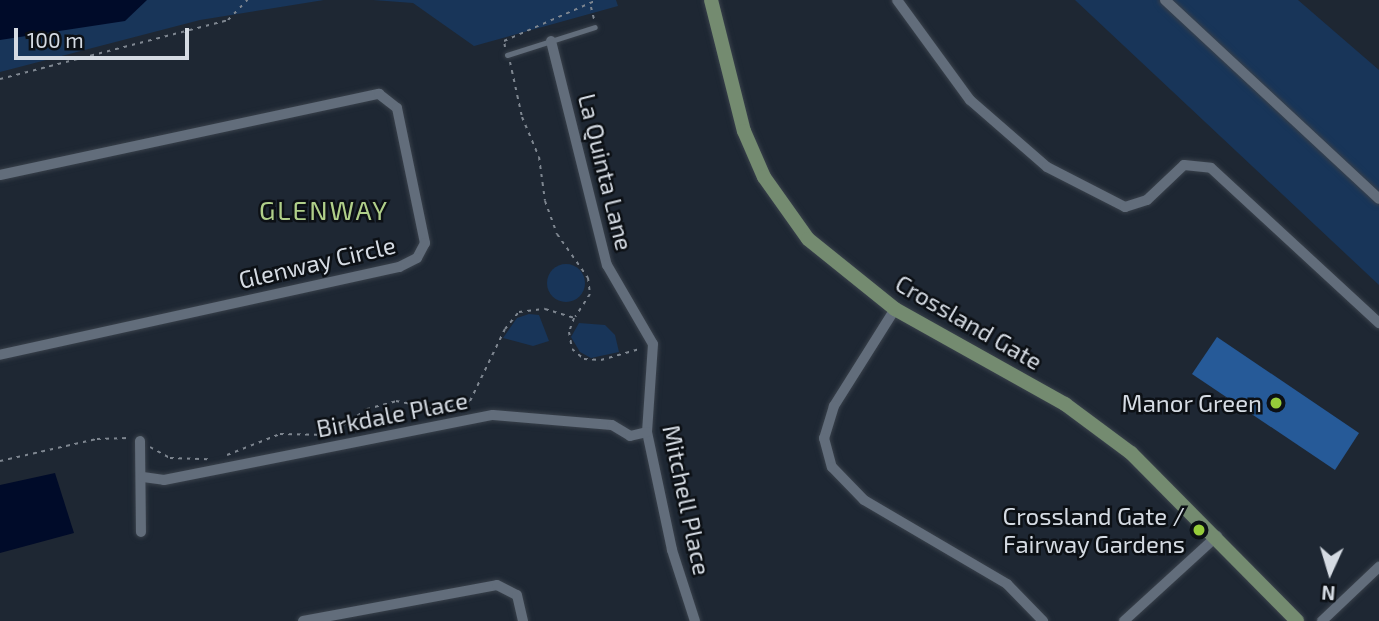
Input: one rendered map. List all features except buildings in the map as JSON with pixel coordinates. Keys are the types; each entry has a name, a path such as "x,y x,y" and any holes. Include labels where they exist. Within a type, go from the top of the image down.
{"street":[{"name":"Crossland Gate","path":"711,0 744,131 764,177 808,239 895,310 1065,404 1131,453 1217,536 1297,621"},
{"path":"897,0 970,100 1047,167 1104,201 1125,207 1147,200 1184,165 1211,168 1379,323"},
{"path":"1165,0 1379,199"},
{"name":"La Quinta Lane","path":"551,41 607,265 653,345"},
{"name":"Glenway Circle","path":"0,175 379,94 397,108 425,243 417,258 399,267 0,355"},
{"path":"895,310 834,406 824,438 832,467 864,500 1007,584 1043,621"},
{"name":"Mitchell Place","path":"653,345 647,432 672,550 695,621"},
{"name":"Birkdale Place","path":"143,477 164,480 493,415 612,425 630,436 647,432"},
{"path":"139,440 143,477 141,533"},
{"path":"1124,621 1217,536"},
{"path":"1322,621 1379,567"},
{"path":"303,621 497,585 517,595 523,621"}],"lane":[{"path":"507,55 595,27"}],"path":[{"path":"0,79 228,20 247,0"},
{"path":"597,0 591,6 504,41 518,82 522,117 539,157 549,212 557,234 588,278 590,294 574,318 569,332 572,349 584,359 601,360 653,345"},
{"path":"591,6 595,27"},
{"path":"0,461 97,439 139,440 170,458 201,460 280,434 329,435 367,409 396,401 456,407 470,401 481,386 505,329 519,312 545,309 574,318"}],"shaded area":[{"path":"0,0 324,0 200,20 0,72"},
{"path":"0,0 147,0 125,21 0,40"},
{"path":"373,0 616,0 618,6 474,46 413,3"},
{"path":"1075,0 1298,0 1379,70 1379,285"},
{"path":"566,264 580,269 585,283 580,297 566,302 552,297 547,283 552,269"},
{"path":"529,314 539,315 549,341 533,346 503,338 517,318"},
{"path":"579,323 605,325 615,335 619,352 591,358 580,352 571,337"},
{"path":"55,473 74,533 0,553 0,485"}],"place":[{"name":"Manor Green","path":"1276,403"},
{"name":"Crossland Gate / Fairway Gardens","path":"1199,530"}],"district":[{"name":"GLENWAY","path":"324,210"}]}
